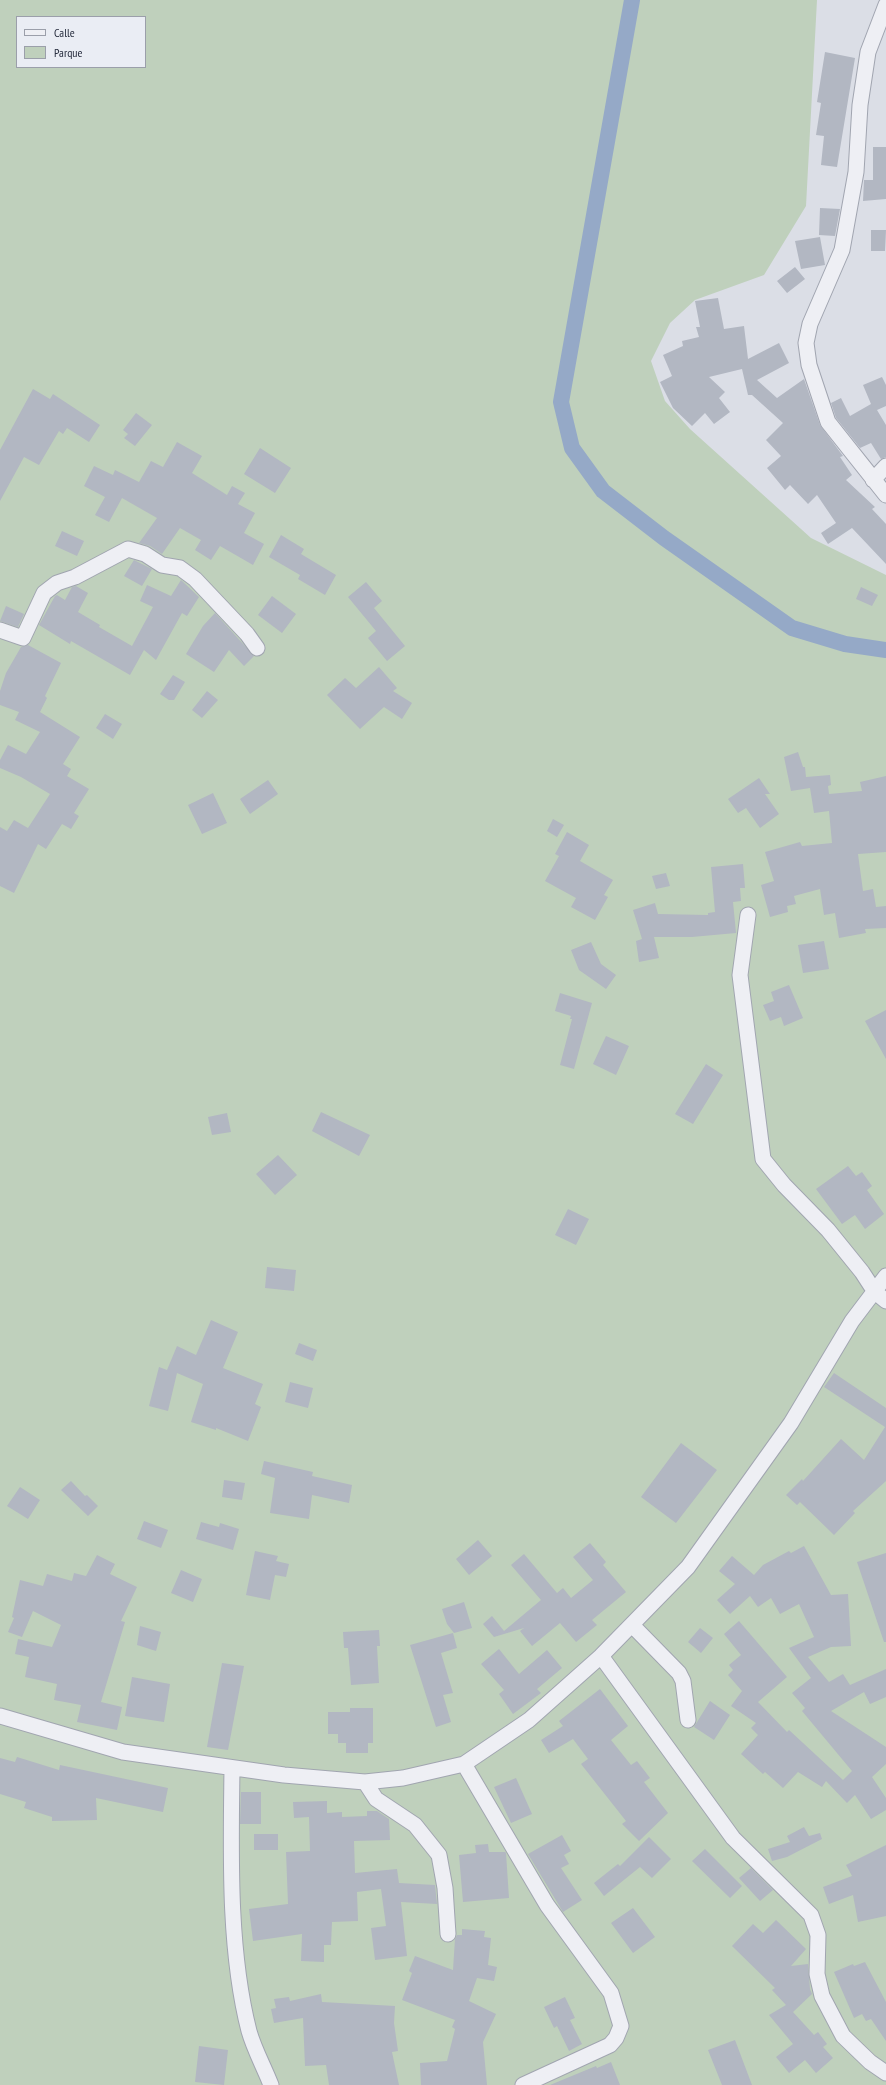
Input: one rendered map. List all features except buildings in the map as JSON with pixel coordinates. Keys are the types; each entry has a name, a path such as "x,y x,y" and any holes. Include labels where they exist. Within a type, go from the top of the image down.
{"street":[{"path":"886,6 868,52 860,105 856,172 842,250 810,324 806,343 809,365 828,422 886,495"},
{"path":"873,480 886,466"},
{"path":"0,630 23,638 44,593 57,583 75,577 128,549 145,554 162,565 180,568 195,579 247,634 257,648"},
{"path":"748,915 740,975 763,1159 784,1185 828,1230 880,1296"},
{"path":"0,1716 123,1752 284,1775 365,1782 403,1778 464,1764 529,1720 601,1656 688,1566 791,1423 852,1321 880,1296 886,1276"},
{"path":"632,1625 679,1673 683,1681 688,1720"},
{"path":"601,1656 733,1838 811,1915 818,1935 818,1974 822,1996 843,2036 870,2062 886,2073"},
{"path":"464,1764 547,1905 611,1993 621,2026 616,2038 610,2045 523,2085"},
{"path":"232,1768 230,1871 238,1967 250,2032 270,2085"},
{"path":"365,1782 376,1799 415,1825 439,1855 445,1888 448,1934"}],"green space":[{"path":"0,0 817,0 806,206 764,275 695,300 670,323 651,361 665,401 690,429 811,538 886,575 886,2085 0,2085"}],"waterway":[{"path":"632,0 561,402 572,448 603,491 664,538 792,628 845,644 886,650"}]}
